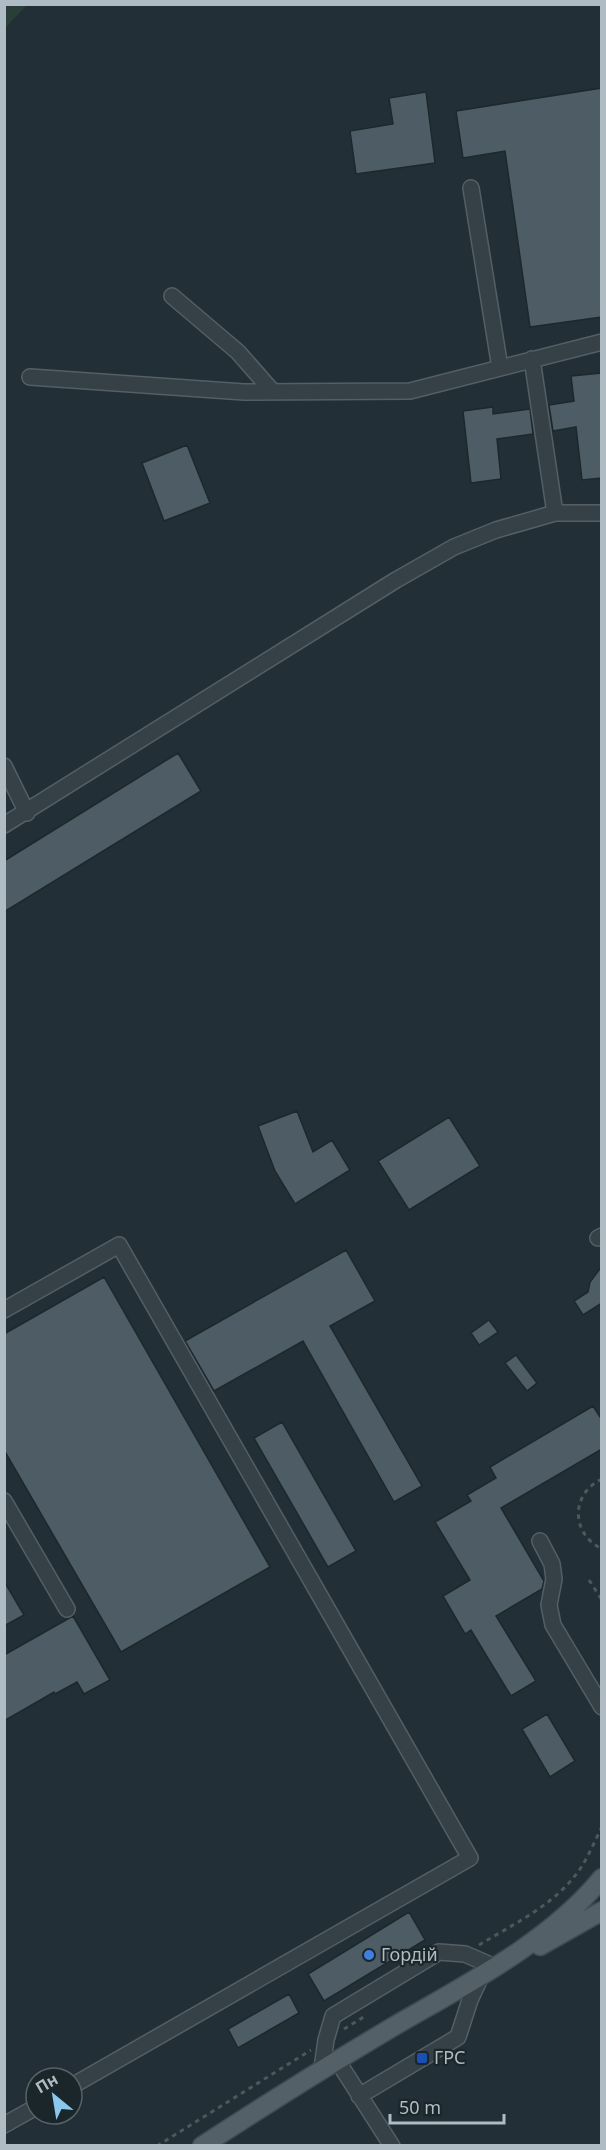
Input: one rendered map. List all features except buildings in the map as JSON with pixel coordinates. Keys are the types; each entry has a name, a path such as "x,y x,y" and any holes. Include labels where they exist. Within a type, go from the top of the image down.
{"main road":[{"path":"202,2145 330,2064 489,1970 543,1933 587,1896 602,1878"},
{"path":"489,1970 555,1938 602,1911"}],"lane":[{"path":"471,188 500,368"},
{"path":"172,296 238,352 273,392"},
{"path":"30,377 244,392 410,391 602,342"},
{"path":"532,359 555,513"},
{"path":"4,825 27,813 396,580 454,547 496,530 555,513 602,513"},
{"path":"4,766 27,813"},
{"path":"4,1310 119,1245 470,1858 84,2079"},
{"path":"4,1501 67,1609"},
{"path":"540,1541 552,1564 554,1579 549,1605 553,1625 602,1707"},
{"path":"360,2096 458,2037 470,2000 489,1970 465,1954 439,1952 333,2016 326,2040 330,2064 360,2096 392,2145"},
{"path":"4,2125 24,2114"}],"path":[{"path":"602,1479 588,1488 583,1495 578,1513 579,1522 587,1539 602,1549"},
{"path":"589,1580 602,1600"}],"green space":[{"path":"4,5 27,5 5,28"}],"place":[{"name":"Гордій","path":"369,1955"},
{"name":"ГРС","path":"422,2058"}]}
